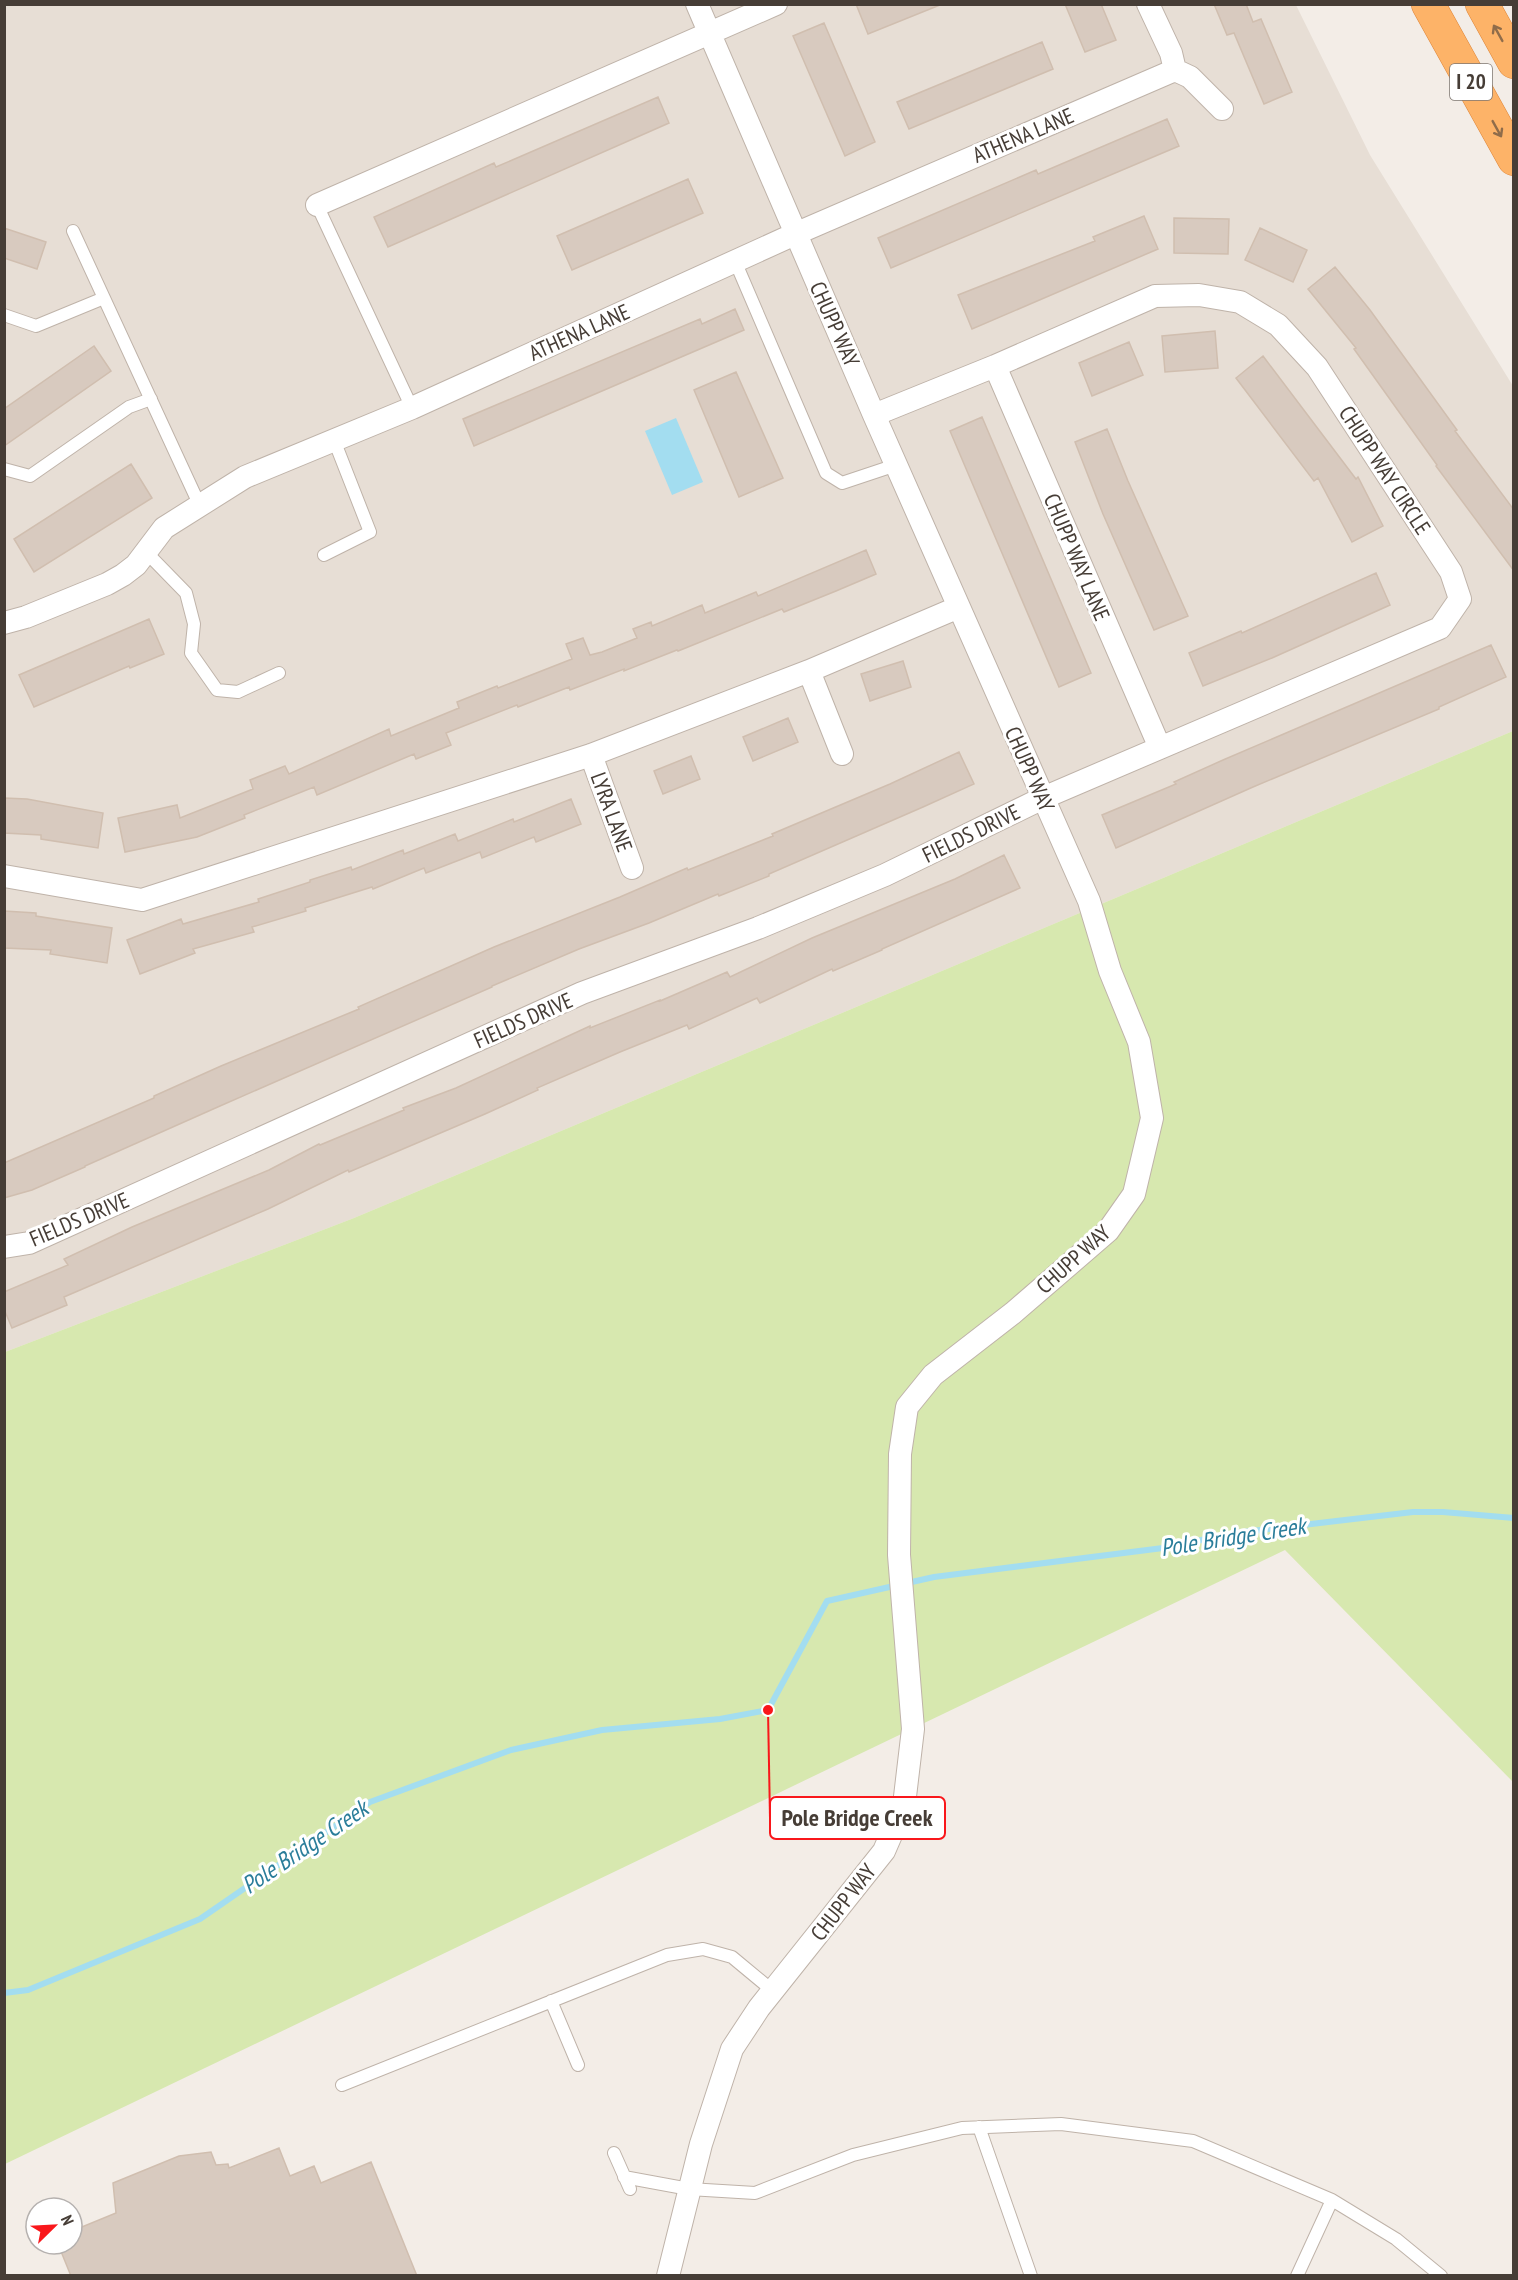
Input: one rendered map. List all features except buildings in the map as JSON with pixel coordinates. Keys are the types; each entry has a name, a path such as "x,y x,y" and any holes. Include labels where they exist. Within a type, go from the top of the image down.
{"highway":[{"name":"I 20","path":"1428,4 1514,159"},
{"name":"I 20","path":"1482,4 1514,62"}],"street":[{"name":"CHUPP WAY","path":"668,2276 701,2144 732,2049 773,1991 884,1851 904,1805 913,1729 899,1555 900,1454 907,1407 933,1376 1013,1313 1108,1231 1134,1194 1152,1118 1139,1042 1110,971 1089,901 874,415 697,4"},
{"path":"317,205 776,4"},
{"path":"1148,4 1172,54 1174,70 1190,77 1222,109"},
{"name":"ATHENA LANE","path":"4,623 26,617 107,584 136,565 164,528 245,477 412,408 795,234 1174,70"},
{"name":"CHUPP WAY CIRCLE","path":"874,415 995,366 1155,296 1199,295 1240,302 1278,324 1317,367 1451,572 1460,598 1440,628 1043,798"},
{"name":"CHUPP WAY LANE","path":"995,366 1160,748"},
{"path":"4,876 142,900 591,755 809,670 959,607"},
{"path":"809,670 842,754"},
{"name":"LYRA LANE","path":"591,755 632,868"},
{"name":"FIELDS DRIVE","path":"4,1247 29,1243 582,993 759,928 885,875 1043,798"}],"lane":[{"path":"317,205 412,408"},
{"path":"73,231 200,506"},
{"path":"735,261 826,473 842,483 896,465"},
{"path":"4,315 36,326 104,298"},
{"path":"4,469 30,476 129,407 151,399"},
{"path":"324,555 370,532 334,440"},
{"path":"146,552 186,593 194,624 191,653 217,690 238,693 279,674"},
{"path":"342,2085 667,1955 703,1949 732,1957 773,1991"},
{"path":"551,2001 578,2065"},
{"path":"614,2153 627,2183 690,2190 755,2193 853,2155 962,2128 1061,2124 1193,2141 1332,2200 1396,2239 1441,2276"},
{"path":"979,2127 1031,2276"},
{"path":"1297,2276 1332,2200"}],"shaded area":[{"path":"5,5 1296,5 1370,155 1513,386 1513,731 354,1218 5,1352"}],"green space":[{"path":"1513,731 1513,1782 1285,1550 5,2164 5,1352 354,1218"}],"water":[{"path":"676,418 703,482 672,495 645,431"}],"waterway":[{"name":"Pole Bridge Creek","path":"4,1993 28,1990 200,1919 370,1802 511,1750 602,1730 720,1719 768,1710 827,1601 934,1577 1163,1548 1235,1533 1413,1512 1514,1518"}],"place":[{"name":"Pole Bridge Creek","path":"768,1710"}]}
